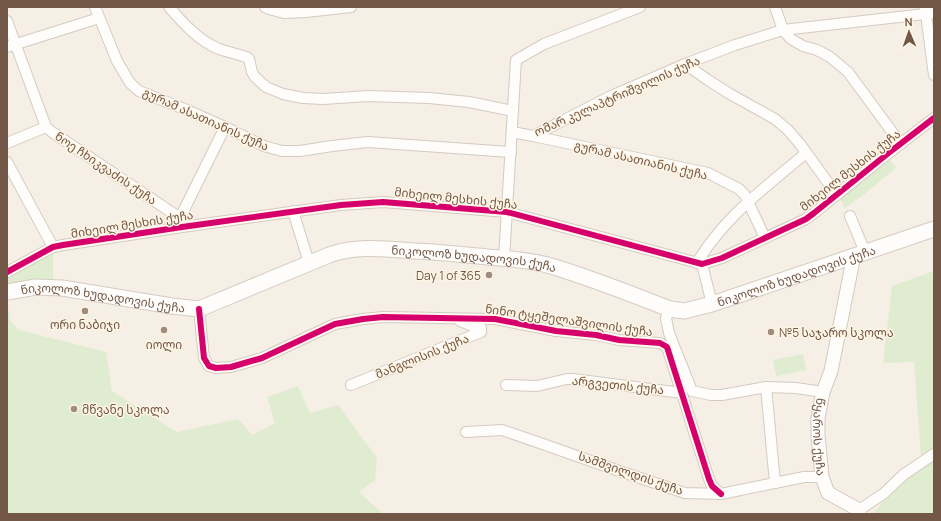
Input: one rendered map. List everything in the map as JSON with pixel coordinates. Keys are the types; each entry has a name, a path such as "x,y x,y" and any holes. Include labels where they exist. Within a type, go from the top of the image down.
{"main road":[{"name":"ნიკოლოზ ხუდადოვის ქუჩა","path":"7,292 36,287 62,288 199,309 309,263 340,252 371,248 504,259 550,266 670,309 684,311 712,304 934,229"}],"street":[{"name":"გურამ ასათიანის ქუჩა","path":"95,7 117,61 130,83 139,91 187,110 264,146 282,151 300,151 368,142 511,152"},
{"path":"169,7 182,22 204,40 218,48 246,56 255,77 266,87 283,94 312,99 368,96 429,98 469,102 513,111"},
{"path":"265,7 284,13 351,7"},
{"path":"504,259 516,60 544,44 640,7"},
{"path":"775,7 783,30 791,39 803,46 817,50 830,57 848,72 901,144"},
{"path":"928,12 934,75"},
{"name":"ომარ კელაპტრიშვილის ქუჩა","path":"512,132 533,136 611,96 685,64 734,45 783,30 928,12"},
{"path":"11,46 99,18"},
{"name":"ნოე ჩხიკვაძის ქუჩა","path":"7,21 11,46 46,127 181,223"},
{"path":"685,64 708,80 775,119 788,130 837,195"},
{"name":"მიხეილ მესხის ქუჩა","path":"7,272 53,247 181,223 341,205 383,202 507,212 699,263 722,258 806,218 934,118"},
{"path":"7,143 46,127"},
{"path":"181,223 225,127"},
{"name":"გურამ ასათიანის ქუჩა","path":"533,136 708,173 739,189 745,195 765,238"},
{"path":"712,304 699,263 702,254 717,235 748,202 806,153"},
{"path":"7,162 53,247"},
{"path":"294,211 309,263"},
{"path":"850,216 860,254"},
{"name":"წყაროს ქუჩა","path":"860,254 831,372 823,392 818,418 818,436 822,477 828,493 859,512 883,494 903,475 934,454"},
{"name":"ნინო ტყეშელაშვილის ქუჩა","path":"199,309 204,358 210,366 216,368 231,367 262,358 335,324 383,317 495,319 556,331 596,335 619,340 660,343 667,347 709,479 712,486 721,494"},
{"path":"670,309 666,318 669,333 692,391 711,396 766,387 796,388 823,392"},
{"name":"მანგლისის ქუჩა","path":"352,385 481,332 482,328 480,326 472,326 450,318"},
{"name":"არგვეთის ქუჩა","path":"506,385 537,386 573,379 682,393"},
{"path":"766,387 775,483"},
{"name":"სამშვილდის ქუჩა","path":"466,432 502,430 685,493 721,494 804,477 822,477"}],"green space":[{"path":"886,155 896,168 845,208 837,195"},
{"path":"53,254 53,284 7,289 7,276"},
{"path":"934,271 934,514 873,514 921,458 914,362 883,363 892,286"},
{"name":"მწვანე სკოლა","path":"8,305 10,320 19,330 106,352 112,391 177,432 238,419 252,435 275,423 267,397 298,386 310,413 338,405 377,458 375,480 359,492 383,514 7,514"},
{"path":"803,354 806,370 776,376 773,360"}],"cycle path":[{"path":"7,272 53,247 63,245 341,205 383,202 507,212 702,264 722,258 806,219 934,118"},
{"path":"199,309 204,358 209,366 216,368 231,367 262,358 335,324 383,317 495,319 556,331 596,335 619,340 660,343 667,347 709,479 712,486 721,494"}],"place":[{"name":"Day 1 of 365","path":"489,275"},
{"name":"ორი ნაბიჯი","path":"85,311"},
{"name":"იოლი","path":"164,330"},
{"name":"№5 საჯარო სკოლა","path":"771,332"},
{"name":"მწვანე სკოლა","path":"74,409"}]}
